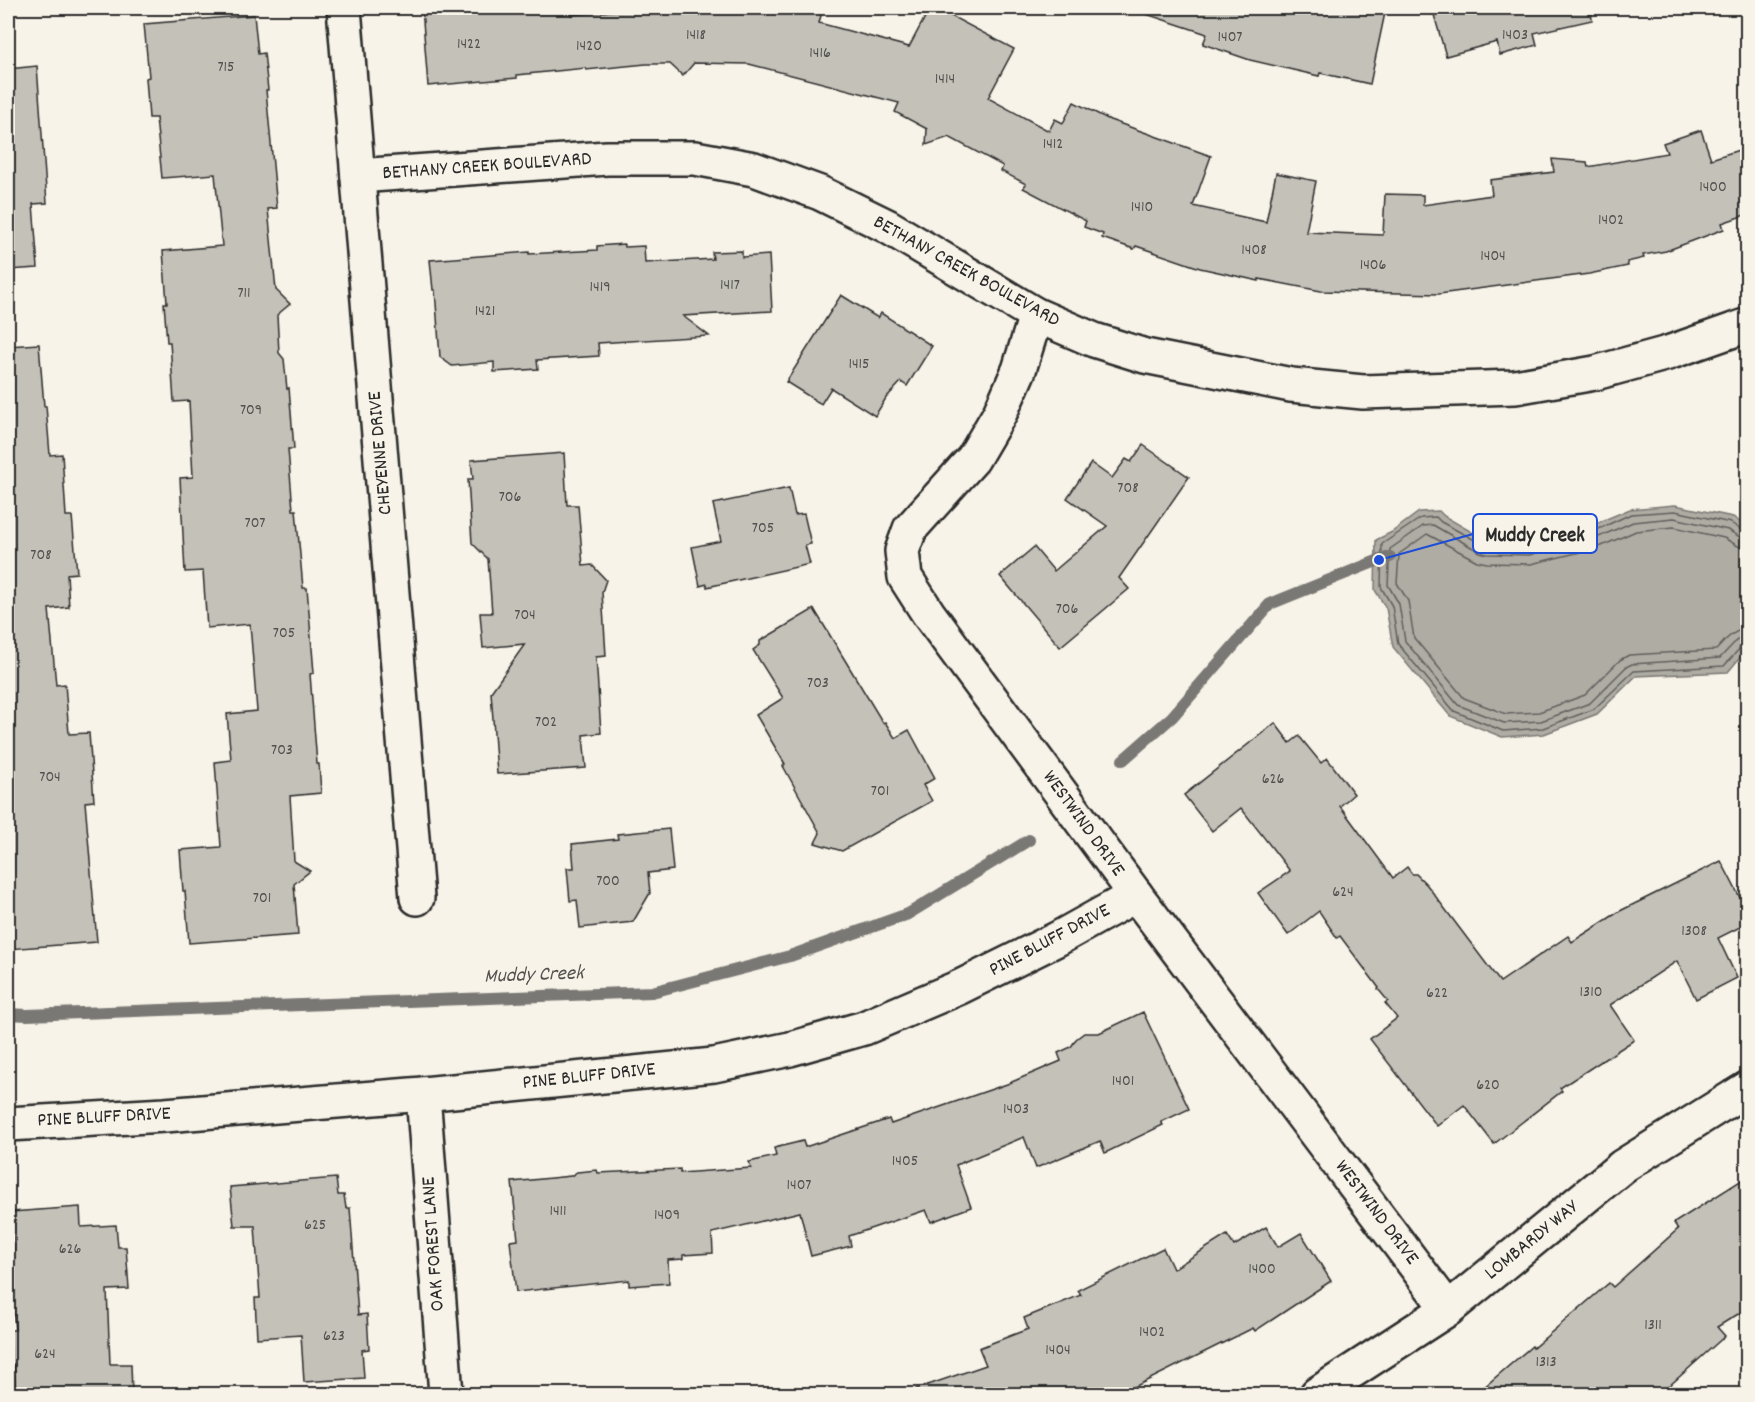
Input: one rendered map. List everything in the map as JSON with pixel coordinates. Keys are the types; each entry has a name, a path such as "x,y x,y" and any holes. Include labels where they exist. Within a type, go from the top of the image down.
{"street":[{"name":"CHEYENNE DRIVE","path":"344,8 417,898"},
{"name":"BETHANY CREEK BOULEVARD","path":"358,176 607,159 695,158 754,169 820,193 887,226 1036,315 1094,340 1145,356 1291,385 1363,392 1515,387 1595,373 1668,353 1748,325"},
{"name":"WESTWIND DRIVE","path":"1036,315 1019,370 1000,413 973,459 910,529 902,551 905,577 928,613 1136,895 1448,1309"},
{"name":"PINE BLUFF DRIVE","path":"8,1124 165,1115 423,1094 714,1065 790,1049 864,1028 960,987 1057,939 1136,895"},
{"name":"LOMBARDY WAY","path":"1317,1395 1448,1309 1623,1166 1748,1088"},
{"name":"OAK FOREST LANE","path":"423,1094 446,1395"}],"water":[{"path":"1675,505 1733,517 1747,527 1747,649 1728,672 1636,676 1597,714 1544,734 1502,737 1450,716 1393,647 1386,608 1375,590 1376,540 1392,532 1419,512 1439,511 1487,541 1526,542 1590,526 1630,509"}],"building":[{"path":"422,8 570,8 571,15 642,8 823,8 819,23 909,47 930,8 936,8 1014,49 988,98 1049,131 1055,119 1063,123 1074,102 1110,120 1211,156 1193,206 1266,222 1276,173 1316,181 1306,232 1383,235 1385,194 1423,195 1423,205 1492,195 1490,180 1554,172 1552,159 1587,162 1588,167 1667,153 1663,143 1701,130 1711,159 1748,147 1748,214 1722,223 1724,229 1666,251 1643,255 1644,258 1627,262 1628,266 1589,274 1439,294 1321,291 1200,268 1136,246 1134,249 1102,238 1103,234 1084,227 1086,221 1023,188 1026,184 1001,171 1003,166 949,137 926,145 927,129 895,112 899,103 749,64 694,63 683,76 670,64 646,64 586,70 586,68 517,75 517,78 428,86"},
{"path":"1147,8 1386,8 1370,84 1320,73 1319,76 1250,60 1203,44 1207,34 1146,14"},
{"path":"1432,8 1591,8 1592,20 1534,33 1537,45 1500,55 1497,42 1446,56"},
{"path":"254,15 258,54 264,53 268,90 266,90 277,208 268,209 276,290 290,304 277,315 279,353 284,359 287,389 289,388 294,449 288,449 303,588 307,588 314,673 310,674 321,793 290,796 294,861 310,871 294,884 298,935 189,943 180,850 221,847 215,762 231,760 227,714 257,711 250,624 207,628 203,571 185,572 180,478 193,477 189,401 174,402 170,342 167,342 164,303 167,303 163,251 222,246 215,174 162,178 156,118 149,118 146,78 149,77 144,24"},
{"path":"37,66 47,203 33,204 38,268 8,270 8,69"},
{"path":"624,244 625,247 644,246 645,263 713,259 712,252 742,251 742,257 769,255 772,311 683,316 709,336 598,343 599,356 537,360 538,369 494,372 494,362 452,366 440,357 435,290 433,290 430,260 529,252 529,254 597,250 597,246"},
{"path":"841,295 878,318 881,313 932,346 907,386 901,382 886,398 875,416 831,388 821,404 786,382"},
{"path":"39,344 50,455 62,454 66,516 72,516 77,573 67,574 69,607 49,609 56,685 65,684 69,734 89,733 94,801 85,802 97,942 8,949 8,346"},
{"path":"1143,445 1189,477 1119,578 1129,589 1060,647 1000,576 1034,547 1054,571 1107,526 1067,498 1091,463 1112,478 1126,459 1131,462"},
{"path":"564,453 567,505 578,505 583,566 592,565 606,580 602,592 606,656 596,657 601,733 583,735 586,768 497,774 491,692 525,644 483,648 480,613 492,613 488,559 472,543 468,479 473,479 471,460"},
{"path":"789,488 795,515 804,514 811,544 805,545 810,564 707,587 707,584 700,586 692,547 721,541 713,504"},
{"path":"814,609 883,723 885,722 895,738 909,730 935,778 923,785 932,801 842,851 815,843 820,833 783,766 785,764 756,715 783,698 753,650 760,645 760,641"},
{"path":"1275,723 1290,743 1299,736 1321,763 1327,758 1354,794 1340,806 1393,878 1407,867 1412,874 1416,874 1427,885 1500,982 1568,936 1572,942 1620,911 1721,861 1748,913 1748,923 1718,938 1737,978 1696,999 1677,961 1610,1005 1634,1040 1560,1088 1562,1091 1494,1144 1464,1105 1437,1126 1370,1039 1397,1018 1385,1003 1388,1001 1379,988 1340,936 1337,938 1319,911 1288,935 1258,893 1290,871 1241,808 1212,831 1184,795"},
{"path":"669,829 673,870 648,873 650,893 633,922 580,928 577,900 570,901 567,868 574,868 572,844 618,839 617,834"},
{"path":"1143,1012 1189,1109 1161,1122 1163,1125 1105,1153 1100,1141 1036,1168 1024,1137 956,1165 971,1207 931,1222 926,1210 849,1236 851,1246 811,1256 800,1212 712,1233 713,1253 683,1255 683,1259 668,1260 669,1283 629,1286 629,1280 516,1292 510,1241 518,1240 512,1182 571,1176 577,1172 597,1170 598,1173 680,1169 680,1173 751,1168 749,1162 776,1156 774,1148 803,1141 805,1147 889,1119 891,1124 1007,1084 1061,1061 1058,1053 1071,1047 1084,1033 1099,1033"},
{"path":"1748,1176 1748,1308 1717,1327 1725,1336 1659,1395 1475,1395 1609,1283 1613,1287 1678,1229 1674,1223"},
{"path":"336,1178 338,1195 344,1195 346,1208 350,1208 358,1315 367,1314 369,1349 362,1350 364,1378 304,1382 301,1335 257,1338 255,1298 260,1298 255,1226 234,1226 230,1187"},
{"path":"80,1207 81,1227 116,1225 118,1247 126,1247 129,1289 107,1290 110,1364 131,1364 132,1395 16,1395 14,1364 11,1364 10,1330 15,1330 8,1252 14,1251 11,1212"},
{"path":"1266,1227 1278,1247 1301,1233 1331,1281 1255,1331 1253,1328 1118,1395 916,1395 916,1389 986,1365 979,1348 1028,1329 1024,1318 1081,1295 1078,1290 1163,1248 1173,1269 1227,1235 1234,1246"}],"waterway":[{"name":"Muddy Creek","path":"1123,760 1172,717 1270,604 1390,557"},
{"name":"Muddy Creek","path":"8,1014 652,992 790,956 908,914 1029,840"}],"place":[{"name":"Muddy Creek","path":"1379,560"}]}
